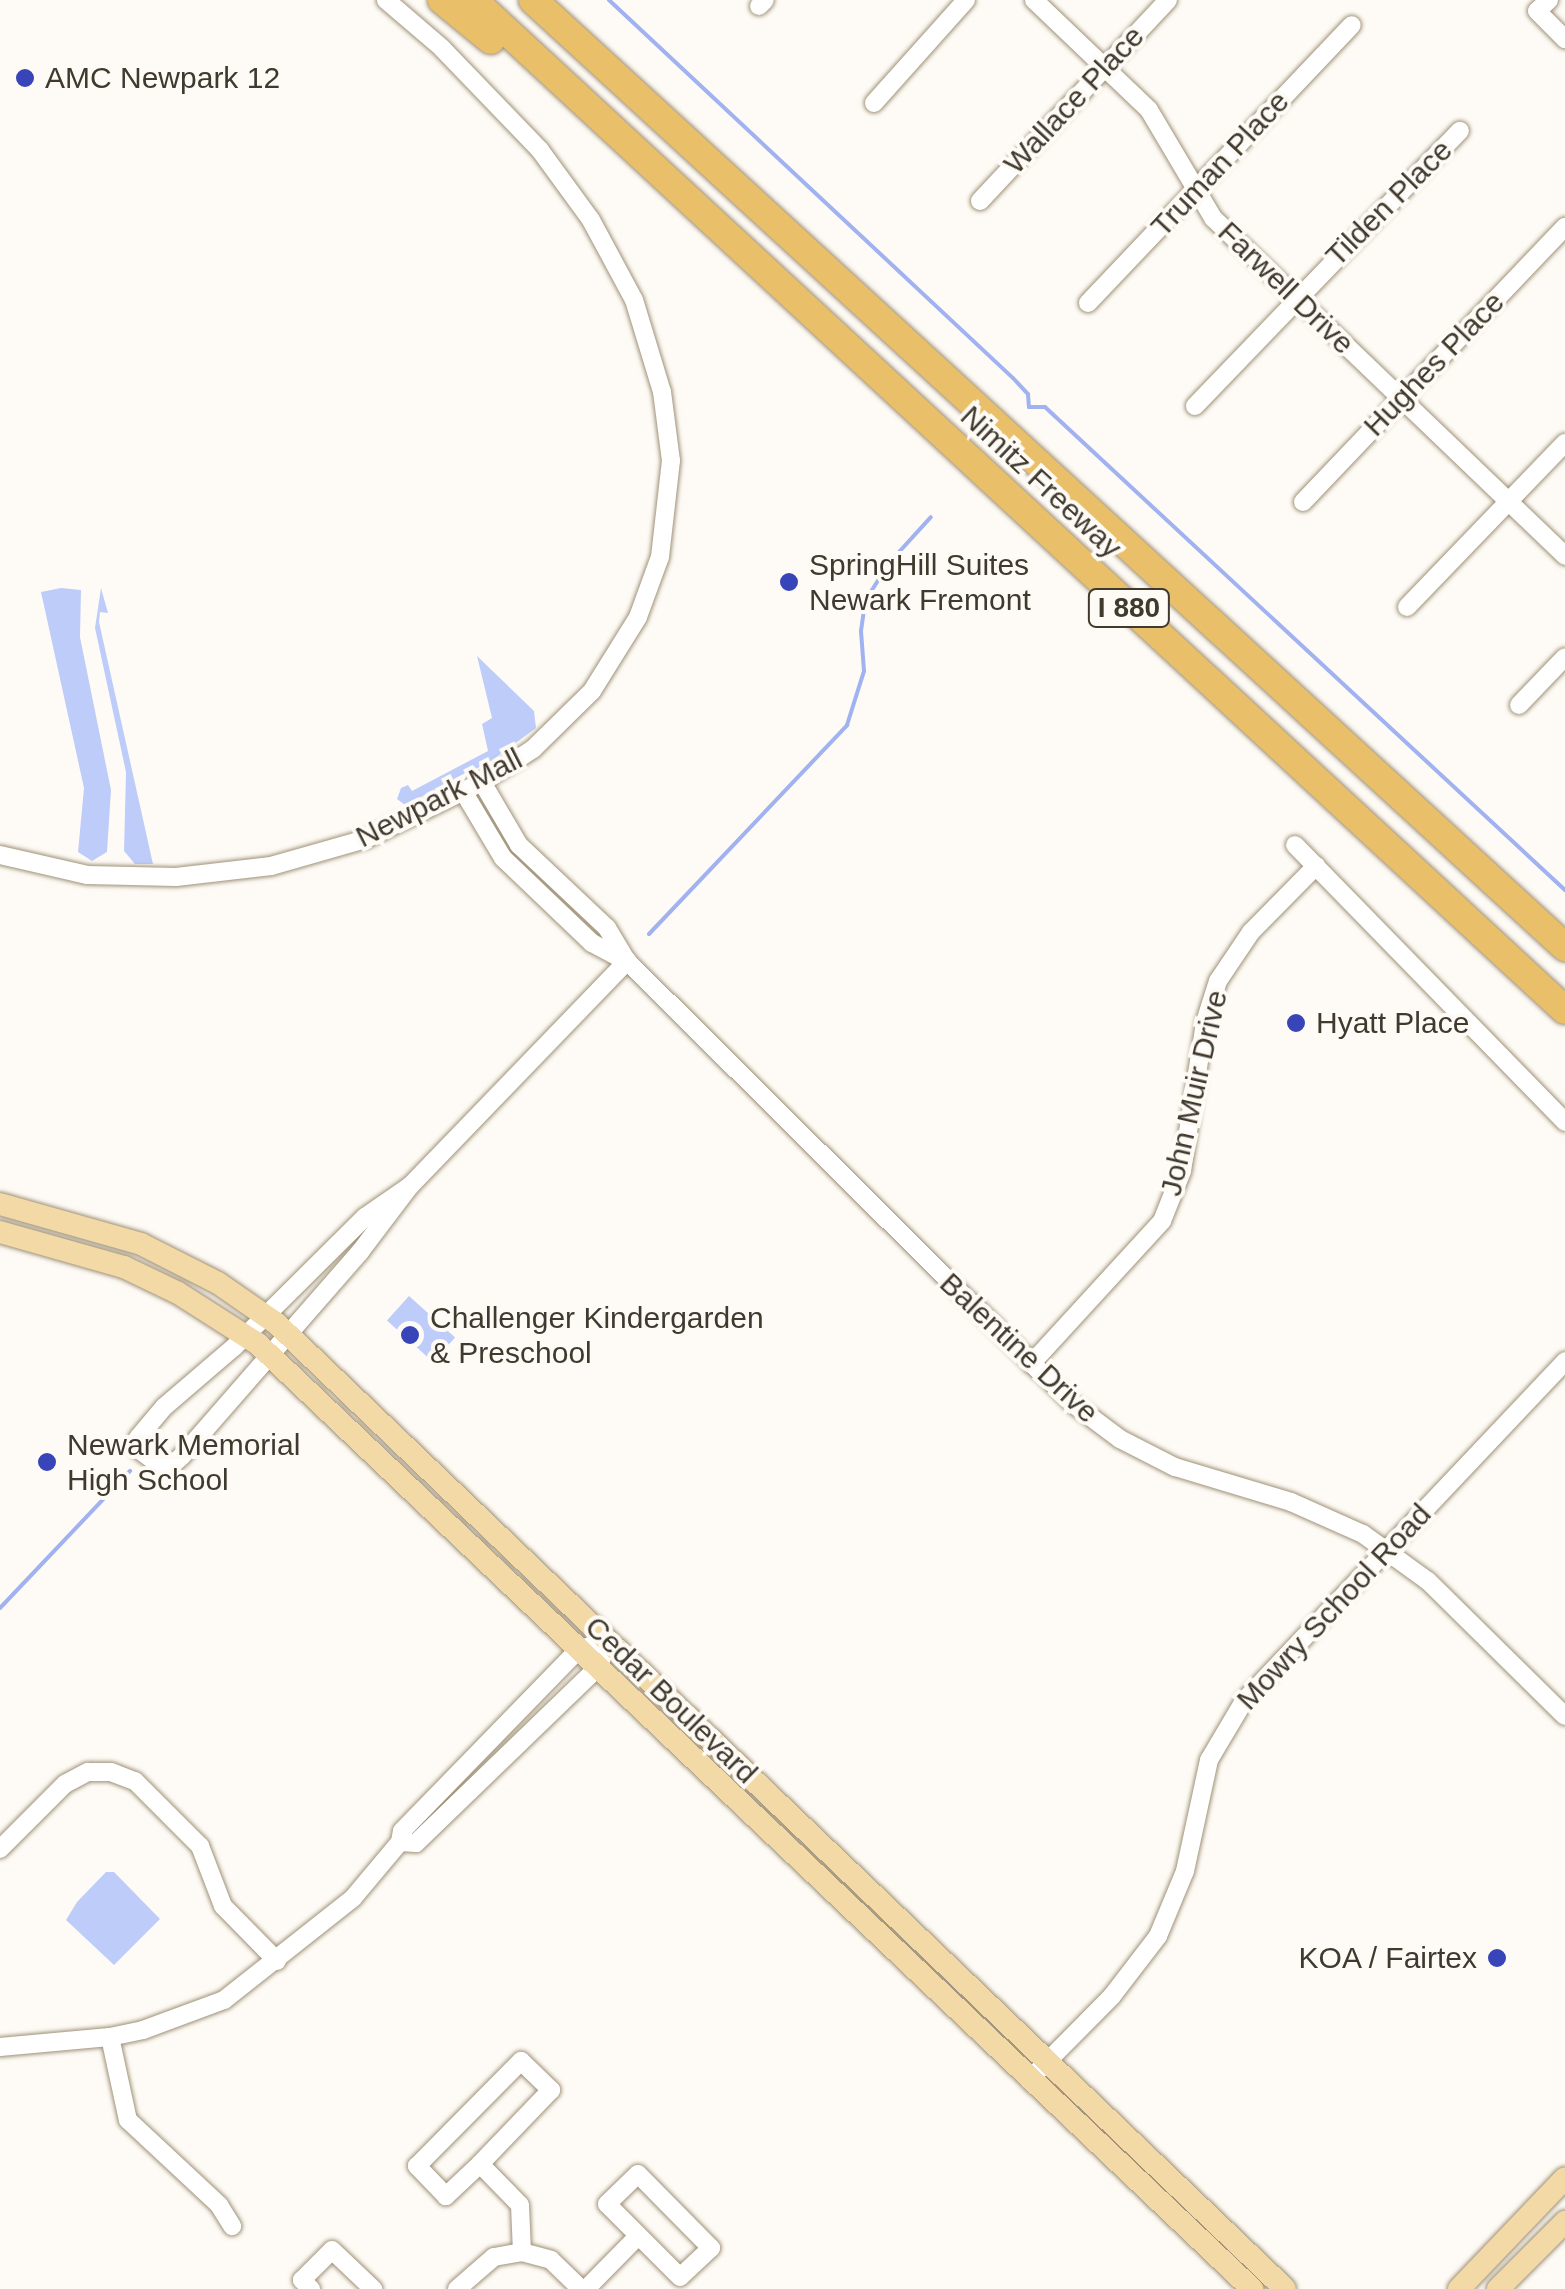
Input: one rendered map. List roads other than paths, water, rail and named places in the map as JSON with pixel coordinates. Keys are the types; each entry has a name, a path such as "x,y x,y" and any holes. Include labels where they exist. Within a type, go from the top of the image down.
{"highway":[{"path":"442,0 700,213"},
{"name":"Nimitz Freeway","path":"473,0 1563,1010"},
{"name":"Nimitz Freeway","path":"541,4 1565,947"}],"main road":[{"name":"Cedar Boulevard","path":"0,1204 141,1244 192,1268 289,1334 1285,2289"},
{"name":"Cedar Boulevard","path":"0,1232 124,1267 178,1293 271,1355 1252,2289"},
{"path":"1459,2289 1565,2178"},
{"path":"1498,2289 1565,2222"}],"street":[{"name":"Newpark Mall","path":"0,855 64,871 114,877 239,872 366,839 482,782 534,749 560,726 623,646 660,557 670,491 667,424 654,360 634,300 580,202 517,124 442,48 386,0"},
{"path":"874,103 966,0"},
{"name":"Farwell Drive","path":"1034,0 1148,110 1170,140 1193,192 1213,218 1565,556"},
{"name":"Wallace Place","path":"980,201 1168,0"},
{"path":"1543,6 1565,39"},
{"name":"Truman Place","path":"1088,303 1352,24"},
{"name":"Tilden Place","path":"1195,406 1460,131"},
{"name":"Hughes Place","path":"1303,502 1565,227"},
{"path":"1408,606 1565,443"},
{"path":"1519,706 1565,657"},
{"name":"Balentine Drive","path":"482,782 519,844 607,928 626,962"},
{"name":"Balentine Drive","path":"464,791 503,858 592,943 626,962 1032,1364 1094,1420 1147,1454 1316,1511 1386,1549 1428,1581 1565,1716"},
{"path":"1295,845 1565,1122"},
{"name":"John Muir Drive","path":"1032,1364 1162,1221 1182,1171 1205,1022 1218,981 1250,932 1316,866"},
{"path":"410,1186 365,1217 246,1335 146,1426 138,1448 148,1458 172,1465 182,1456 289,1334 410,1186 626,962"},
{"name":"Mowry School Road","path":"1030,2080 1130,1976 1170,1915 1185,1871 1201,1783 1230,1720 1565,1361"},
{"path":"0,2046 110,2037 143,2030 224,2000 278,1961 352,1898 400,1842 402,1830 579,1649 610,1641"},
{"path":"400,1842 416,1842 598,1667 610,1641"},
{"path":"0,1849 65,1784 88,1772 112,1772 135,1782 200,1846 222,1906 278,1961"},
{"path":"110,2037 128,2120 220,2206 232,2226"},
{"path":"521,2062 551,2090 480,2164 446,2196 417,2166 521,2062"},
{"path":"480,2164 520,2205 522,2252"},
{"path":"638,2174 711,2248 680,2277 638,2236 607,2204 638,2174"},
{"path":"457,2289 494,2257 522,2252 550,2260 583,2289 638,2236"},
{"path":"311,2289 302,2280 332,2250 373,2289"}],"waterway":[{"path":"609,0 1013,378 1028,394 1029,407 1045,407 1565,890"},
{"path":"649,934 847,725 864,671 861,631 865,601 889,563 931,517"},
{"path":"0,1608 130,1471"}],"place":[{"name":"AMC Newpark 12","path":"25,78"},
{"name":"SpringHill Suites Newark Fremont","path":"789,582"},
{"name":"Hyatt Place","path":"1296,1023"},
{"name":"Challenger Kindergarden & Preschool","path":"410,1335"},
{"name":"Newark Memorial High School","path":"47,1462"},
{"name":"KOA / Fairtex","path":"1497,1958"}]}
